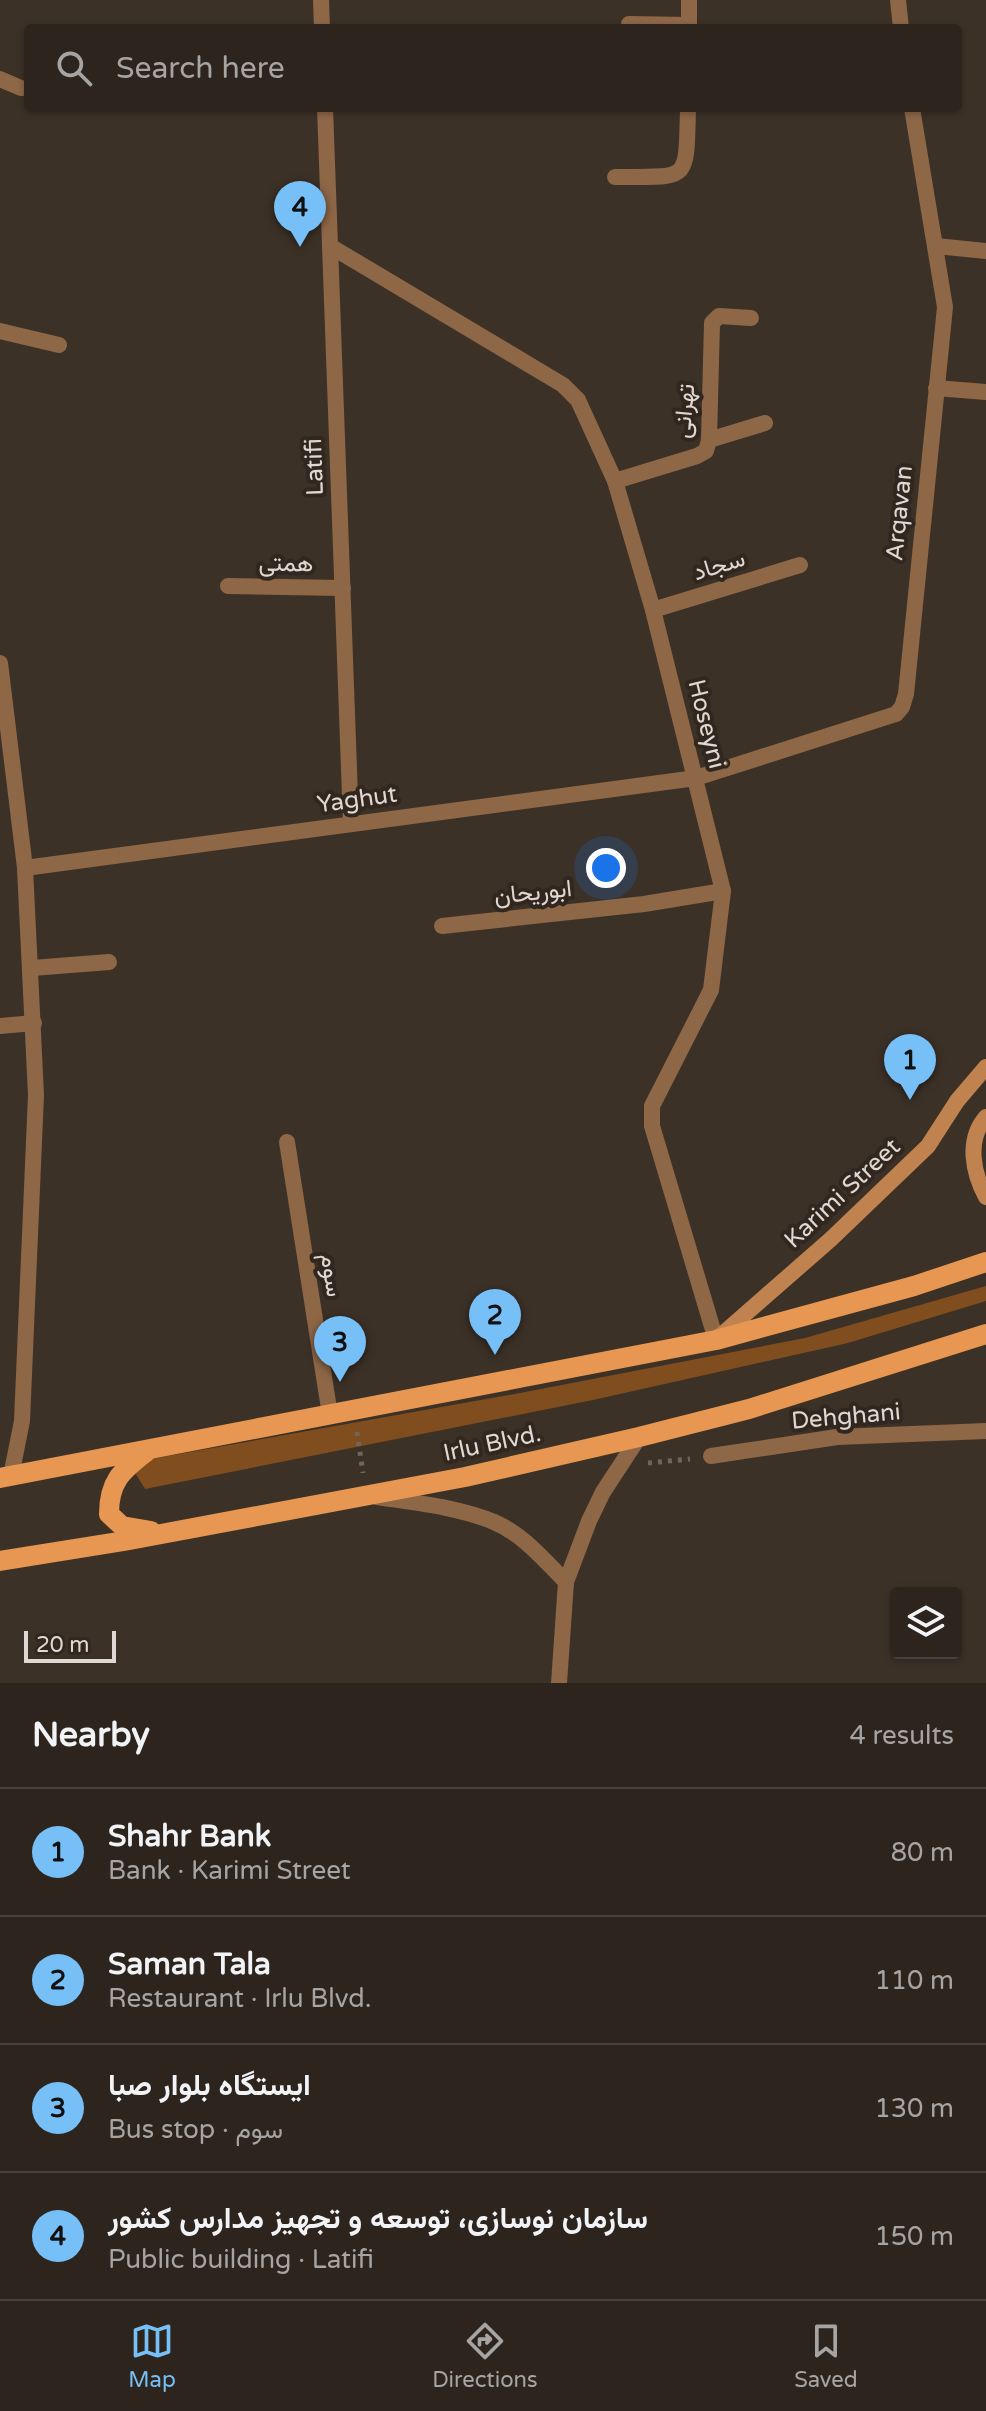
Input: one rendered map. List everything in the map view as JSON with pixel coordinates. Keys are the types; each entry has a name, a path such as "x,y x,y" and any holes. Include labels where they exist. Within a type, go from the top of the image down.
{"main road":[{"name":"Karimi Street","path":"716,1340 831,1239 928,1146 957,1101 986,1067"},
{"path":"986,1117 978,1127 973,1153 977,1180 986,1197"},
{"path":"6,1477 716,1340 914,1286 986,1262"},
{"name":"Irlu Blvd.","path":"0,1561 465,1477 639,1437 749,1409 986,1334"},
{"path":"153,1448 127,1467 114,1483 109,1497 109,1514 122,1526 141,1531 173,1532"}],"street":[{"path":"321,0 322,24"},
{"path":"689,0 689,24"},
{"path":"898,0 901,24"},
{"path":"0,79 21,88"},
{"name":"Latifi","path":"325,112 351,824"},
{"path":"615,177 674,176 684,169 688,112"},
{"name":"Arqavan","path":"696,778 896,714 902,707 906,694 945,307 913,112"},
{"name":"Hoseyni","path":"330,246 563,385 578,400 615,481 653,610 723,891 711,990 652,1106 652,1126 716,1340"},
{"path":"936,246 986,251"},
{"name":"تهرانی","path":"615,481 706,451 709,440 712,323 719,316 751,318"},
{"path":"0,331 59,345"},
{"path":"936,388 986,392"},
{"path":"709,440 765,423"},
{"name":"سجاد","path":"653,610 800,565"},
{"name":"همتی","path":"228,586 343,588"},
{"path":"0,663 25,868 36,1095 22,1421 6,1477"},
{"name":"Yaghut","path":"25,868 696,778"},
{"name":"ابوریحان","path":"442,926 644,904 723,891"},
{"path":"32,968 109,962"},
{"path":"0,1026 34,1023"},
{"name":"سوم","path":"287,1142 330,1415"},
{"name":"Dehghani","path":"711,1456 837,1437 986,1431"},
{"path":"559,1683 566,1582 589,1521 617,1467 639,1437"},
{"path":"367,1496 446,1508 496,1523 530,1545 566,1582"}],"path":[{"path":"353,1411 367,1496"},
{"path":"617,1467 711,1456"}],"shaded area":[{"path":"986,1286 986,1301 848,1343 593,1400 145,1489 134,1471 145,1460 805,1338"}],"place":[{"name":"سازمان نوسازی، توسعه و تجهیز مدارس کشور","path":"300,247"},
{"name":"Shahr Bank","path":"910,1100"},
{"name":"Saman Tala","path":"495,1355"},
{"name":"ایستگاه بلوار صبا","path":"340,1382"}]}
